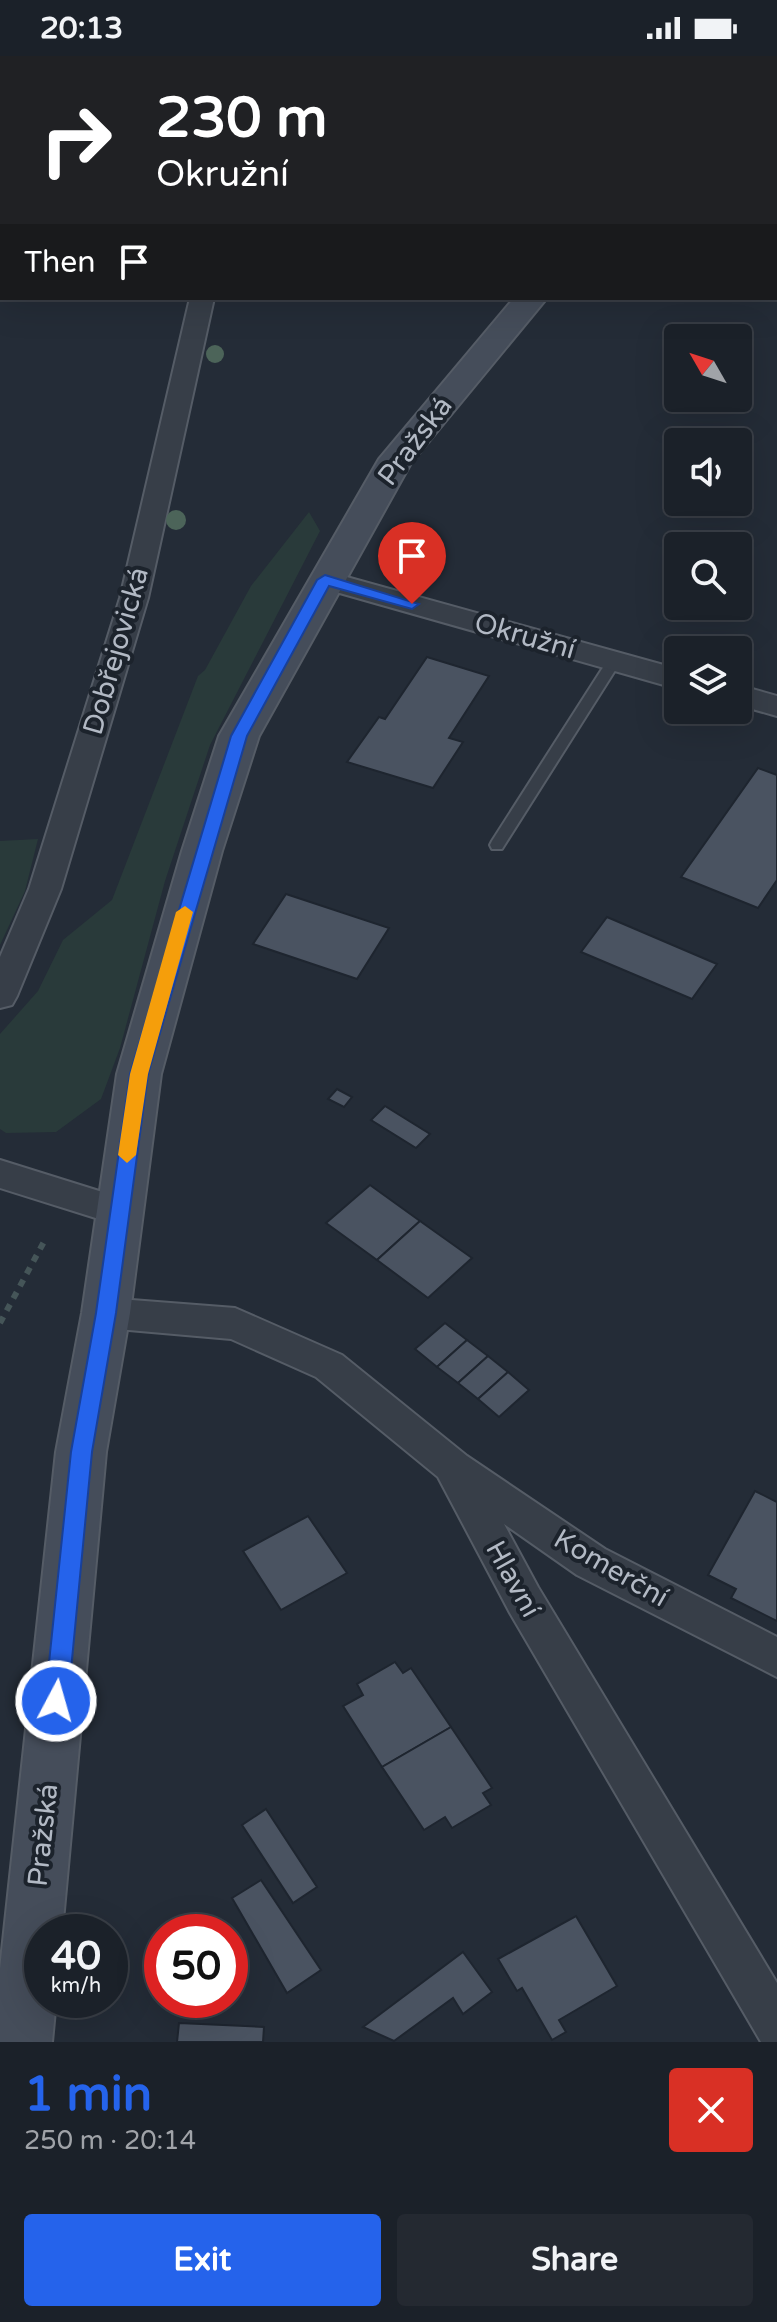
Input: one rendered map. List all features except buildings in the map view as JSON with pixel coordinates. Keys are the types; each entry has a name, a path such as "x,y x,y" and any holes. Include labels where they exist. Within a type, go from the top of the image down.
{"main road":[{"name":"Pražská","path":"22,2042 81,1452 106,1313 139,1074 202,851 239,736 396,459 529,300"}],"street":[{"name":"Dobřejovická","path":"0,996 45,889 134,598 202,300"},
{"name":"Okružní","path":"325,580 664,675"},
{"path":"752,699 777,706"},
{"path":"0,1174 118,1211"},
{"name":"Hlavní","path":"106,1313 235,1324 249,1330 329,1366 452,1465 524,1600 777,2026"},
{"name":"Komerční","path":"452,1465 591,1562 777,1658"}],"lane":[{"path":"497,845 614,661"}],"path":[{"path":"0,1323 46,1238"}],"shaded area":[{"path":"309,512 320,531 210,745 165,881 120,1048 101,1099 56,1132 6,1133 0,1129 0,1034 38,991 63,940 112,900 198,676 205,670 251,586"},
{"path":"38,839 25,891 0,945 0,841"}],"slow traffic":[{"path":"127,1155 139,1074 185,912"}],"route":[{"path":"56,1701 81,1452 106,1313 139,1074 211,822 239,736 325,580 412,604"}]}
